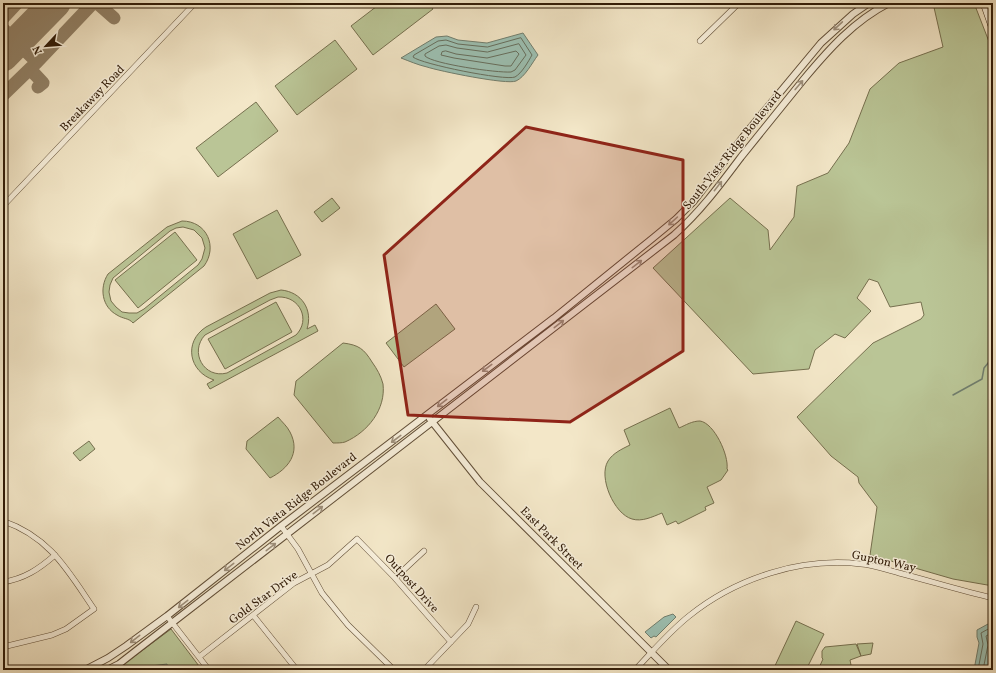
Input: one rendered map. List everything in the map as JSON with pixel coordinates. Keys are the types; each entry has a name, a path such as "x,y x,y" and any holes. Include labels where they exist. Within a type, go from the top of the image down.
{"main road":[{"path":"984,3 993,29"},
{"path":"992,3 993,7"}],"street":[{"name":"Breakaway Road","path":"3,206 195,3"},
{"path":"700,41 739,3"},
{"name":"South Vista Ridge Boulevard","path":"518,345 676,219 693,202 747,132 821,43 852,14 869,3"},
{"name":"South Vista Ridge Boulevard","path":"528,348 668,240 685,225 702,208 778,111 835,43 849,30 871,14 890,3"},
{"name":"North Vista Ridge Boulevard","path":"85,670 108,658 167,616 281,526 518,345"},
{"name":"North Vista Ridge Boulevard","path":"107,670 119,664 528,348"},
{"name":"East Park Street","path":"426,415 480,482 670,670"},
{"path":"3,521 33,535 45,545 65,567 94,610 66,629 52,635 3,646"},
{"path":"281,526 298,549 322,593 335,610 348,625 394,670"},
{"name":"Gold Star Drive","path":"199,657 294,583 328,565 357,539"},
{"name":"Outpost Drive","path":"357,539 395,578 451,642"},
{"path":"395,578 424,551"},
{"path":"3,582 31,573 55,555"},
{"name":"Gupton Way","path":"635,670 684,620 714,599 757,577 791,567 826,563 862,564 993,598"},
{"path":"424,670 468,624 476,607"},
{"path":"253,615 297,670"},
{"path":"167,616 209,670"}],"highlighted area":[{"path":"526,127 683,160 683,351 570,422 408,415 384,255"}],"shaded area":[{"path":"381,3 429,3 433,9 373,55 351,26"},
{"path":"933,3 974,3 993,52 993,586 953,579 870,555 877,507 859,483 858,477 831,456 797,417 873,343 921,319 924,315 921,302 890,307 878,282 869,279 857,298 871,311 845,338 835,334 815,350 809,369 753,374 653,268 730,198 768,230 770,250 794,217 797,186 828,173 849,143 870,89 899,63 943,47"},
{"path":"335,40 357,69 297,115 275,86"},
{"path":"256,102 278,131 218,177 196,148"},
{"path":"332,198 340,208 322,222 314,212"},
{"path":"277,210 301,255 257,279 233,234"},
{"path":"182,221 191,222 198,225 208,236 210,251 208,259 204,266 133,323 130,320 112,312 108,307 105,302 103,291 105,279 108,274 167,227","holes":["183,227 194,230 202,238 205,248 202,259 198,265 137,313 122,312 116,307 111,301 109,292 113,278 170,231"]},
{"path":"175,232 197,260 138,308 115,280"},
{"path":"281,290 295,294 304,303 307,309 307,329 315,325 318,331 210,389 207,384 214,380 206,376 194,364 192,348 194,340 206,327 270,293","holes":["278,297 292,300 297,305 303,316 303,323 296,335 227,373 219,374 212,372 201,363 198,349 200,342 205,335 270,300"]},
{"path":"276,302 292,332 225,369 208,339"},
{"path":"436,304 455,329 404,367 386,343"},
{"path":"343,343 357,346 366,354 380,375 383,384 383,393 382,402 378,411 368,426 353,438 345,442 333,443 294,395 296,381"},
{"path":"670,408 679,428 697,421 705,423 710,427 720,440 726,456 728,470 721,480 707,487 714,503 705,507 706,510 678,524 676,521 667,525 662,513 643,519 632,519 625,516 614,503 606,485 605,468 612,456 630,445 624,430"},
{"path":"278,417 290,432 294,447 291,460 282,470 270,478 246,449 247,441"},
{"path":"89,441 95,449 80,461 73,453"},
{"path":"796,621 824,634 806,670 773,670"},
{"path":"171,629 202,670 116,670"},
{"path":"873,643 871,654 861,656 857,644"},
{"path":"856,644 861,656 850,660 852,670 848,668 847,670 818,670 823,659 822,651 825,647"}],"water":[{"path":"523,33 538,55 525,73 516,81 500,81 458,74 434,69 401,58 436,37 447,36 458,40 487,43"},
{"path":"673,614 676,617 656,637 654,636 651,638 645,632 664,617"},
{"path":"993,623 993,670 974,670 979,643 977,630"},
{"path":"167,664 168,670 151,670 151,666"}],"waterway":[{"path":"953,395 982,379 984,368 993,357"}],"taxiway":[{"path":"3,18 17,3"},
{"path":"3,95 37,62 93,3"},
{"path":"97,3 114,18"},
{"path":"3,29 37,62"},
{"path":"30,69 43,83 38,87"}],"runway":[{"path":"3,56 55,3"}]}
